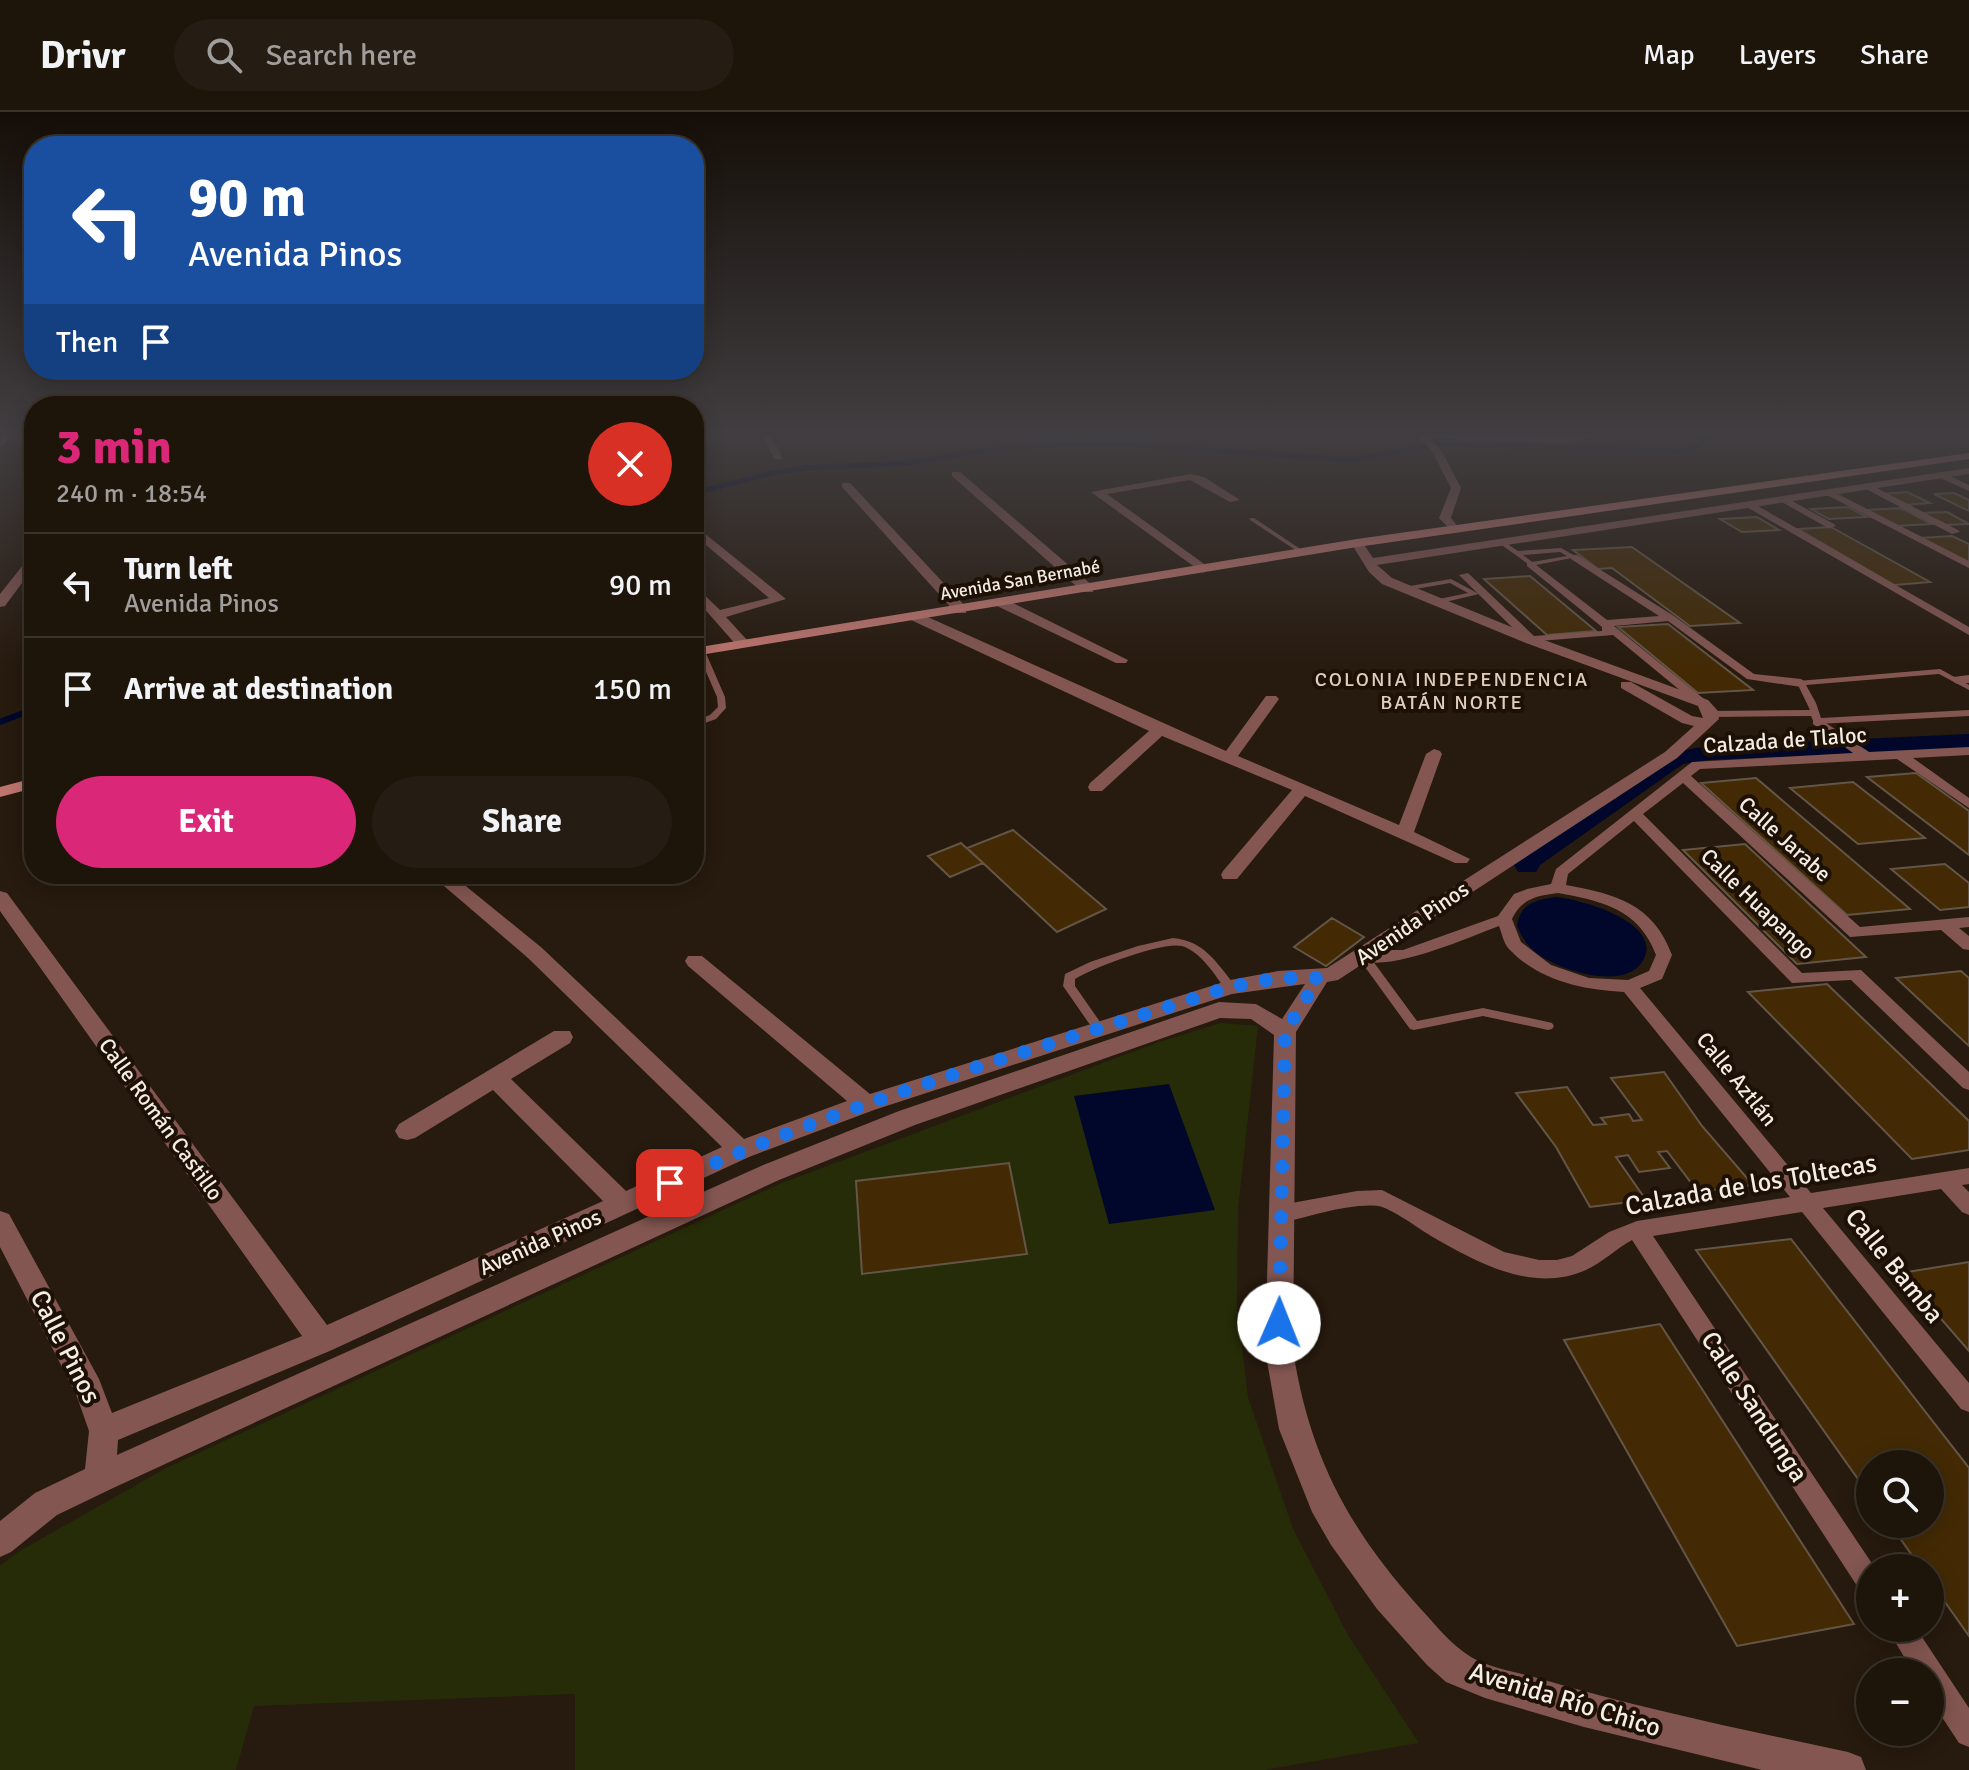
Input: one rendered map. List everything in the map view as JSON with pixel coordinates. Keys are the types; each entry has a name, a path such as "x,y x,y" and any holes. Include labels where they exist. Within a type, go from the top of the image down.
{"main road":[{"name":"Avenida San Bernabé","path":"704,651 1357,543 1565,512"},
{"path":"0,792 24,786"}],"street":[{"path":"871,512 961,610"},
{"path":"1000,512 1088,589"},
{"path":"1125,512 1203,569"},
{"path":"1447,512 1445,518 1453,528"},
{"path":"1372,566 1501,542 1694,512"},
{"path":"1762,512 1969,632"},
{"path":"1807,512 1831,526"},
{"path":"1867,512 1969,565"},
{"path":"1917,512 1955,532"},
{"path":"704,537 778,596 777,601 717,615"},
{"path":"1357,543 1381,578 1706,714"},
{"path":"1574,557 1670,618 1751,677 1801,683"},
{"path":"1531,564 1607,623 1706,714"},
{"path":"1372,566 1369,579 1372,586 1382,592 1631,687 1688,720 1706,714"},
{"path":"0,576 24,569"},
{"path":"0,603 24,574"},
{"path":"1464,575 1531,640 1608,634 1607,623"},
{"path":"704,600 743,644"},
{"path":"1002,603 1121,660"},
{"path":"916,617 1160,730 1302,788 1461,859"},
{"path":"1607,623 1670,618"},
{"path":"1229,758 1271,699"},
{"name":"Avenida Pinos","path":"104,1431 322,1341 740,1150 866,1104 1230,987 1278,978 1319,978 1340,971 1671,755 1706,714"},
{"path":"1815,717 1839,740 1866,756"},
{"path":"1096,787 1160,730"},
{"name":"Calzada de Tlaloc","path":"1558,888 1561,872 1685,778 1697,765 1969,751"},
{"path":"1405,833 1434,754"},
{"path":"1900,755 1969,804"},
{"name":"Calle Jarabe","path":"1685,778 1856,933 1944,924"},
{"path":"1230,875 1302,788"},
{"name":"Calle Huapango","path":"1636,815 1798,979 1855,974 1969,1083"},
{"path":"451,884 535,953 740,1150"},
{"path":"1558,888 1594,895 1617,905 1654,931 1664,955 1656,975 1629,986 1588,984 1545,969 1514,945 1504,919 1511,902 1531,892 1558,888"},
{"name":"Calle Román Castillo","path":"0,897 322,1341"},
{"path":"1363,956 1404,955 1504,919"},
{"path":"1944,924 1969,922"},
{"path":"1944,924 1969,945"},
{"path":"695,961 866,1104"},
{"path":"1285,1032 1319,978"},
{"name":"Calle Aztlán","path":"1629,986 1807,1203"},
{"name":"Avenida Pinos","path":"0,1541 46,1504 100,1478 770,1173 907,1118 1219,1010 1256,1012 1285,1032"},
{"name":"Avenida Río Chico","path":"1285,1032 1279,1350 1283,1388 1292,1429 1307,1471 1329,1514 1387,1597 1463,1672 1699,1739 1848,1770"},
{"path":"407,1131 562,1037"},
{"path":"495,1077 623,1204"},
{"name":"Calzada de los Toltecas","path":"1281,1214 1380,1198 1507,1263 1544,1269 1577,1266 1590,1260 1621,1234 1637,1230 1969,1176"},
{"path":"1945,1180 1969,1206"},
{"name":"Calle Bamba","path":"1807,1203 1969,1401"},
{"name":"Calle Pinos","path":"0,1222 89,1389 104,1431 100,1478"},
{"name":"Calle Sandunga","path":"1637,1230 1856,1562"},
{"path":"1944,1696 1969,1733"}],"lane":[{"path":"1252,519 1302,552"},
{"path":"1501,542 1531,564 1574,557"},
{"path":"1518,553 1561,550 1574,557"},
{"path":"1404,589 1451,581 1475,594 1437,602"},
{"path":"704,664 721,697 722,708 704,720"},
{"path":"1815,717 1812,703 1801,683 1940,671 1963,680 1969,688"},
{"path":"1706,714 1815,717 1969,713"},
{"path":"1099,1029 1069,986 1069,977 1160,942 1180,941 1198,948 1230,987"},
{"path":"1363,956 1414,1026 1483,1012 1548,1026"}],"green space":[{"path":"1221,1023 1258,1026 1238,1209 1237,1306 1248,1397 1293,1529 1348,1635 1419,1743 1265,1770 575,1770 575,1694 254,1706 236,1770 0,1770 0,1566 18,1552 166,1468 779,1184 1159,1042"}],"water":[{"path":"1556,897 1600,908 1632,925 1642,936 1646,948 1642,962 1632,971 1605,976 1557,965 1534,951 1517,926 1519,918 1530,904"},
{"path":"1169,1084 1215,1210 1109,1224 1074,1096"}],"building":[{"path":"1817,512 1858,512 1867,517 1829,519"},
{"path":"1870,512 1909,512 1932,524 1896,526"},
{"path":"1948,512 1969,524 1946,525 1921,513"},
{"path":"1757,517 1779,530 1742,532 1720,519"},
{"path":"1831,527 1930,582 1894,585 1798,529"},
{"path":"1952,536 1969,544 1969,563 1919,538"},
{"path":"1632,547 1740,623 1690,626 1612,568 1598,569 1573,550"},
{"path":"1530,576 1596,631 1547,635 1484,579"},
{"path":"1668,624 1753,690 1698,693 1618,627"},
{"path":"1916,773 1969,811 1969,855 1867,777"},
{"path":"1756,778 1910,909 1847,915 1701,783"},
{"path":"1853,782 1925,838 1858,844 1790,788"},
{"path":"1013,830 1106,909 1057,932 967,848"},
{"path":"961,843 983,863 950,877 928,856"},
{"path":"1745,844 1866,957 1797,964 1683,850"},
{"path":"1945,864 1969,883 1969,907 1940,910 1891,869"},
{"path":"1332,918 1364,937 1326,966 1294,947"},
{"path":"1961,971 1969,978 1969,1046 1896,978"},
{"path":"1827,984 1969,1121 1969,1150 1912,1159 1748,992"},
{"path":"1664,1072 1702,1126 1753,1185 1698,1192 1667,1151 1658,1152 1670,1168 1639,1172 1628,1155 1616,1157 1646,1200 1590,1207 1556,1147 1516,1093 1567,1087 1593,1125 1606,1124 1601,1118 1629,1114 1633,1121 1642,1120 1611,1078"},
{"path":"1009,1163 1027,1254 862,1274 856,1181"},
{"path":"1791,1239 1969,1468 1969,1636 1944,1601 1944,1554 1911,1554 1900,1538 1944,1538 1944,1450 1856,1450 1856,1476 1696,1250"},
{"path":"1969,1262 1969,1351 1901,1273"},
{"path":"1660,1324 1854,1624 1737,1646 1564,1340"}],"waterway":[{"path":"0,722 24,713"},
{"path":"1527,866 1526,863 1676,758 1708,753 1969,741"}],"district":[{"name":"COLONIA INDEPENDENCIA BATÁN NORTE","path":"1452,690"}],"route":[{"path":"670,1183 740,1150 866,1104 1230,987 1278,978 1319,978 1285,1032 1279,1323"}]}
